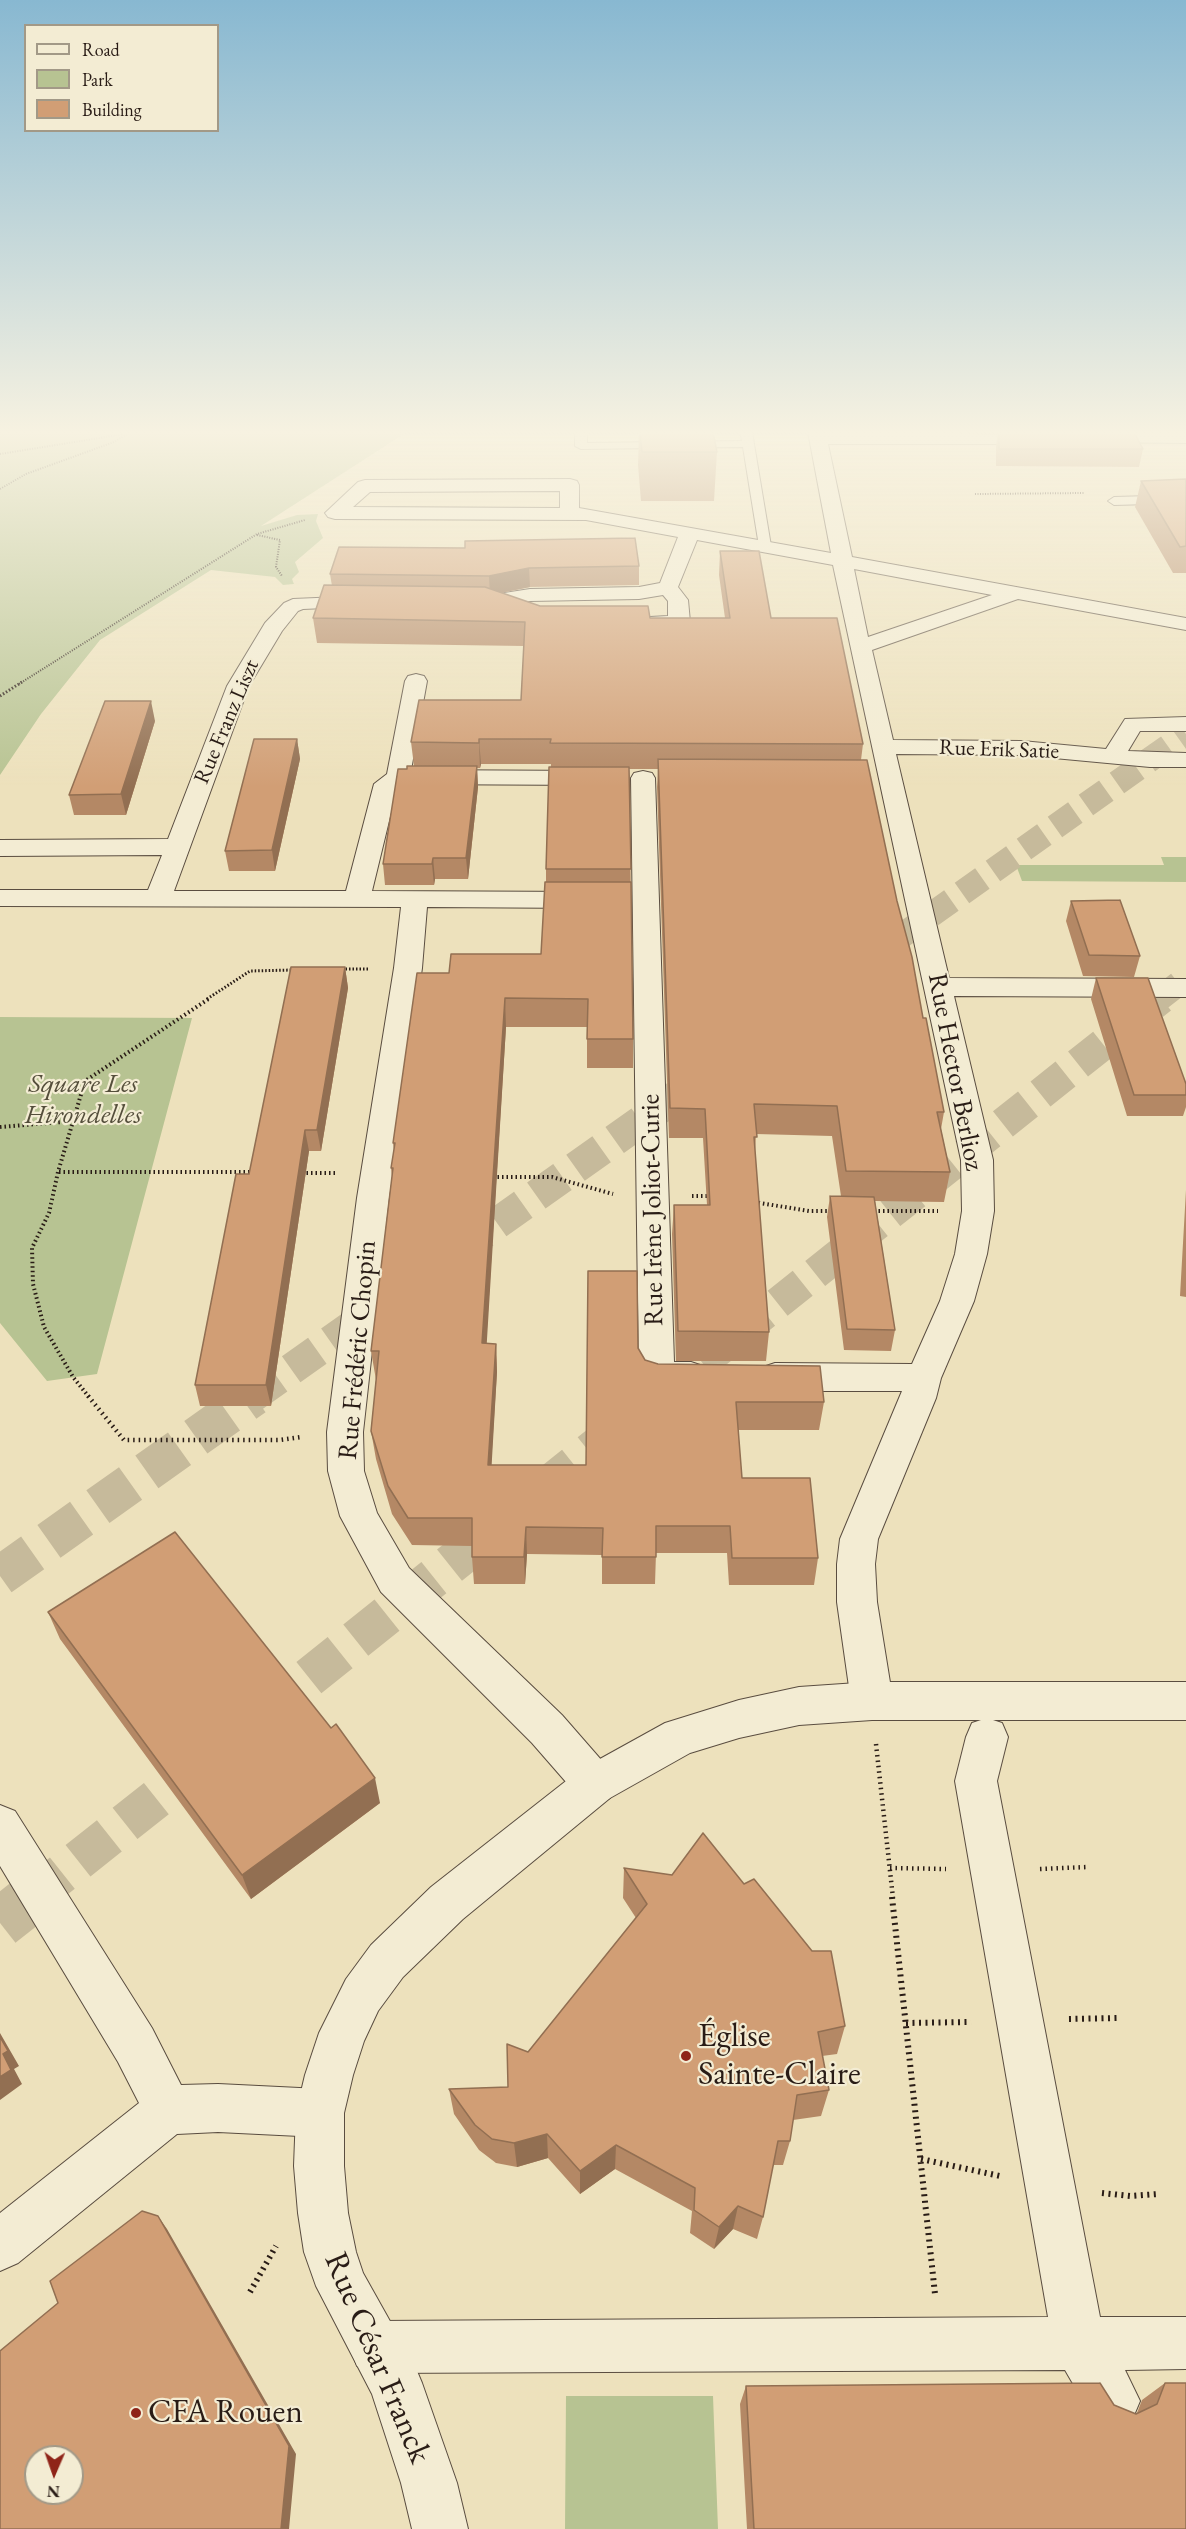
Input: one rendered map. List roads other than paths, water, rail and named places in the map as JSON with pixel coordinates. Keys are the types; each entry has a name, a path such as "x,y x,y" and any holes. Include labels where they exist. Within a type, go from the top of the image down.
{"street":[{"path":"669,588 683,550"},
{"path":"787,550 1186,624"},
{"name":"Rue Hector Berlioz","path":"840,550 884,747 878,779 939,987 977,1160 978,1211 971,1254 957,1302 923,1378 918,1398 859,1539 856,1564 857,1602 872,1701"},
{"path":"455,604 490,603 530,595 639,593 669,588"},
{"path":"622,622 679,622 678,600 669,588"},
{"path":"860,647 1018,593"},
{"name":"Rue Franz Liszt","path":"159,897 238,686 273,628 291,607 300,603 337,601 385,603"},
{"path":"490,603 528,619"},
{"path":"357,898 386,784 398,777 416,681"},
{"path":"1113,756 1133,724 1186,724"},
{"name":"Rue Erik Satie","path":"884,747 1022,748 1186,760"},
{"name":"Rue Irène Joliot-Curie","path":"398,777 654,778 626,900 653,1196 657,1376 715,1376"},
{"path":"0,848 177,847"},
{"path":"0,898 626,900"},
{"name":"Rue Frédéric Chopin","path":"415,899 408,968 376,1175 345,1432 346,1472 359,1516 395,1580 547,1729 595,1784"},
{"path":"939,987 1186,988"},
{"path":"750,1376 923,1378"},
{"name":"Rue César Franck","path":"440,2529 429,2483 395,2383 342,2286 330,2252 322,2213 320,2113 343,2033 362,1995 387,1961 447,1903 595,1784 680,1737 739,1719 799,1706 872,1701 1186,1701"},
{"path":"987,1737 976,1781 1079,2343 1113,2401"},
{"path":"0,1826 135,2045 168,2110"},
{"path":"0,2245 168,2110 218,2108 320,2113"},
{"path":"376,2348 1186,2343"}],"tunnel":[{"path":"869,959 1186,734"},
{"path":"1159,999 1186,978"},
{"path":"665,1393 1161,998"},
{"path":"458,1251 705,1076"},
{"path":"252,1397 375,1310"},
{"path":"0,1576 254,1396"},
{"path":"262,1715 620,1429"},
{"path":"31,1898 205,1760"},
{"path":"0,1923 33,1897"}],"place":[{"name":"Église Sainte-Claire","path":"686,2056"},
{"name":"CFA Rouen","path":"136,2413"}],"park label":[{"name":"Square Les Hirondelles","path":"83,1100"}]}
